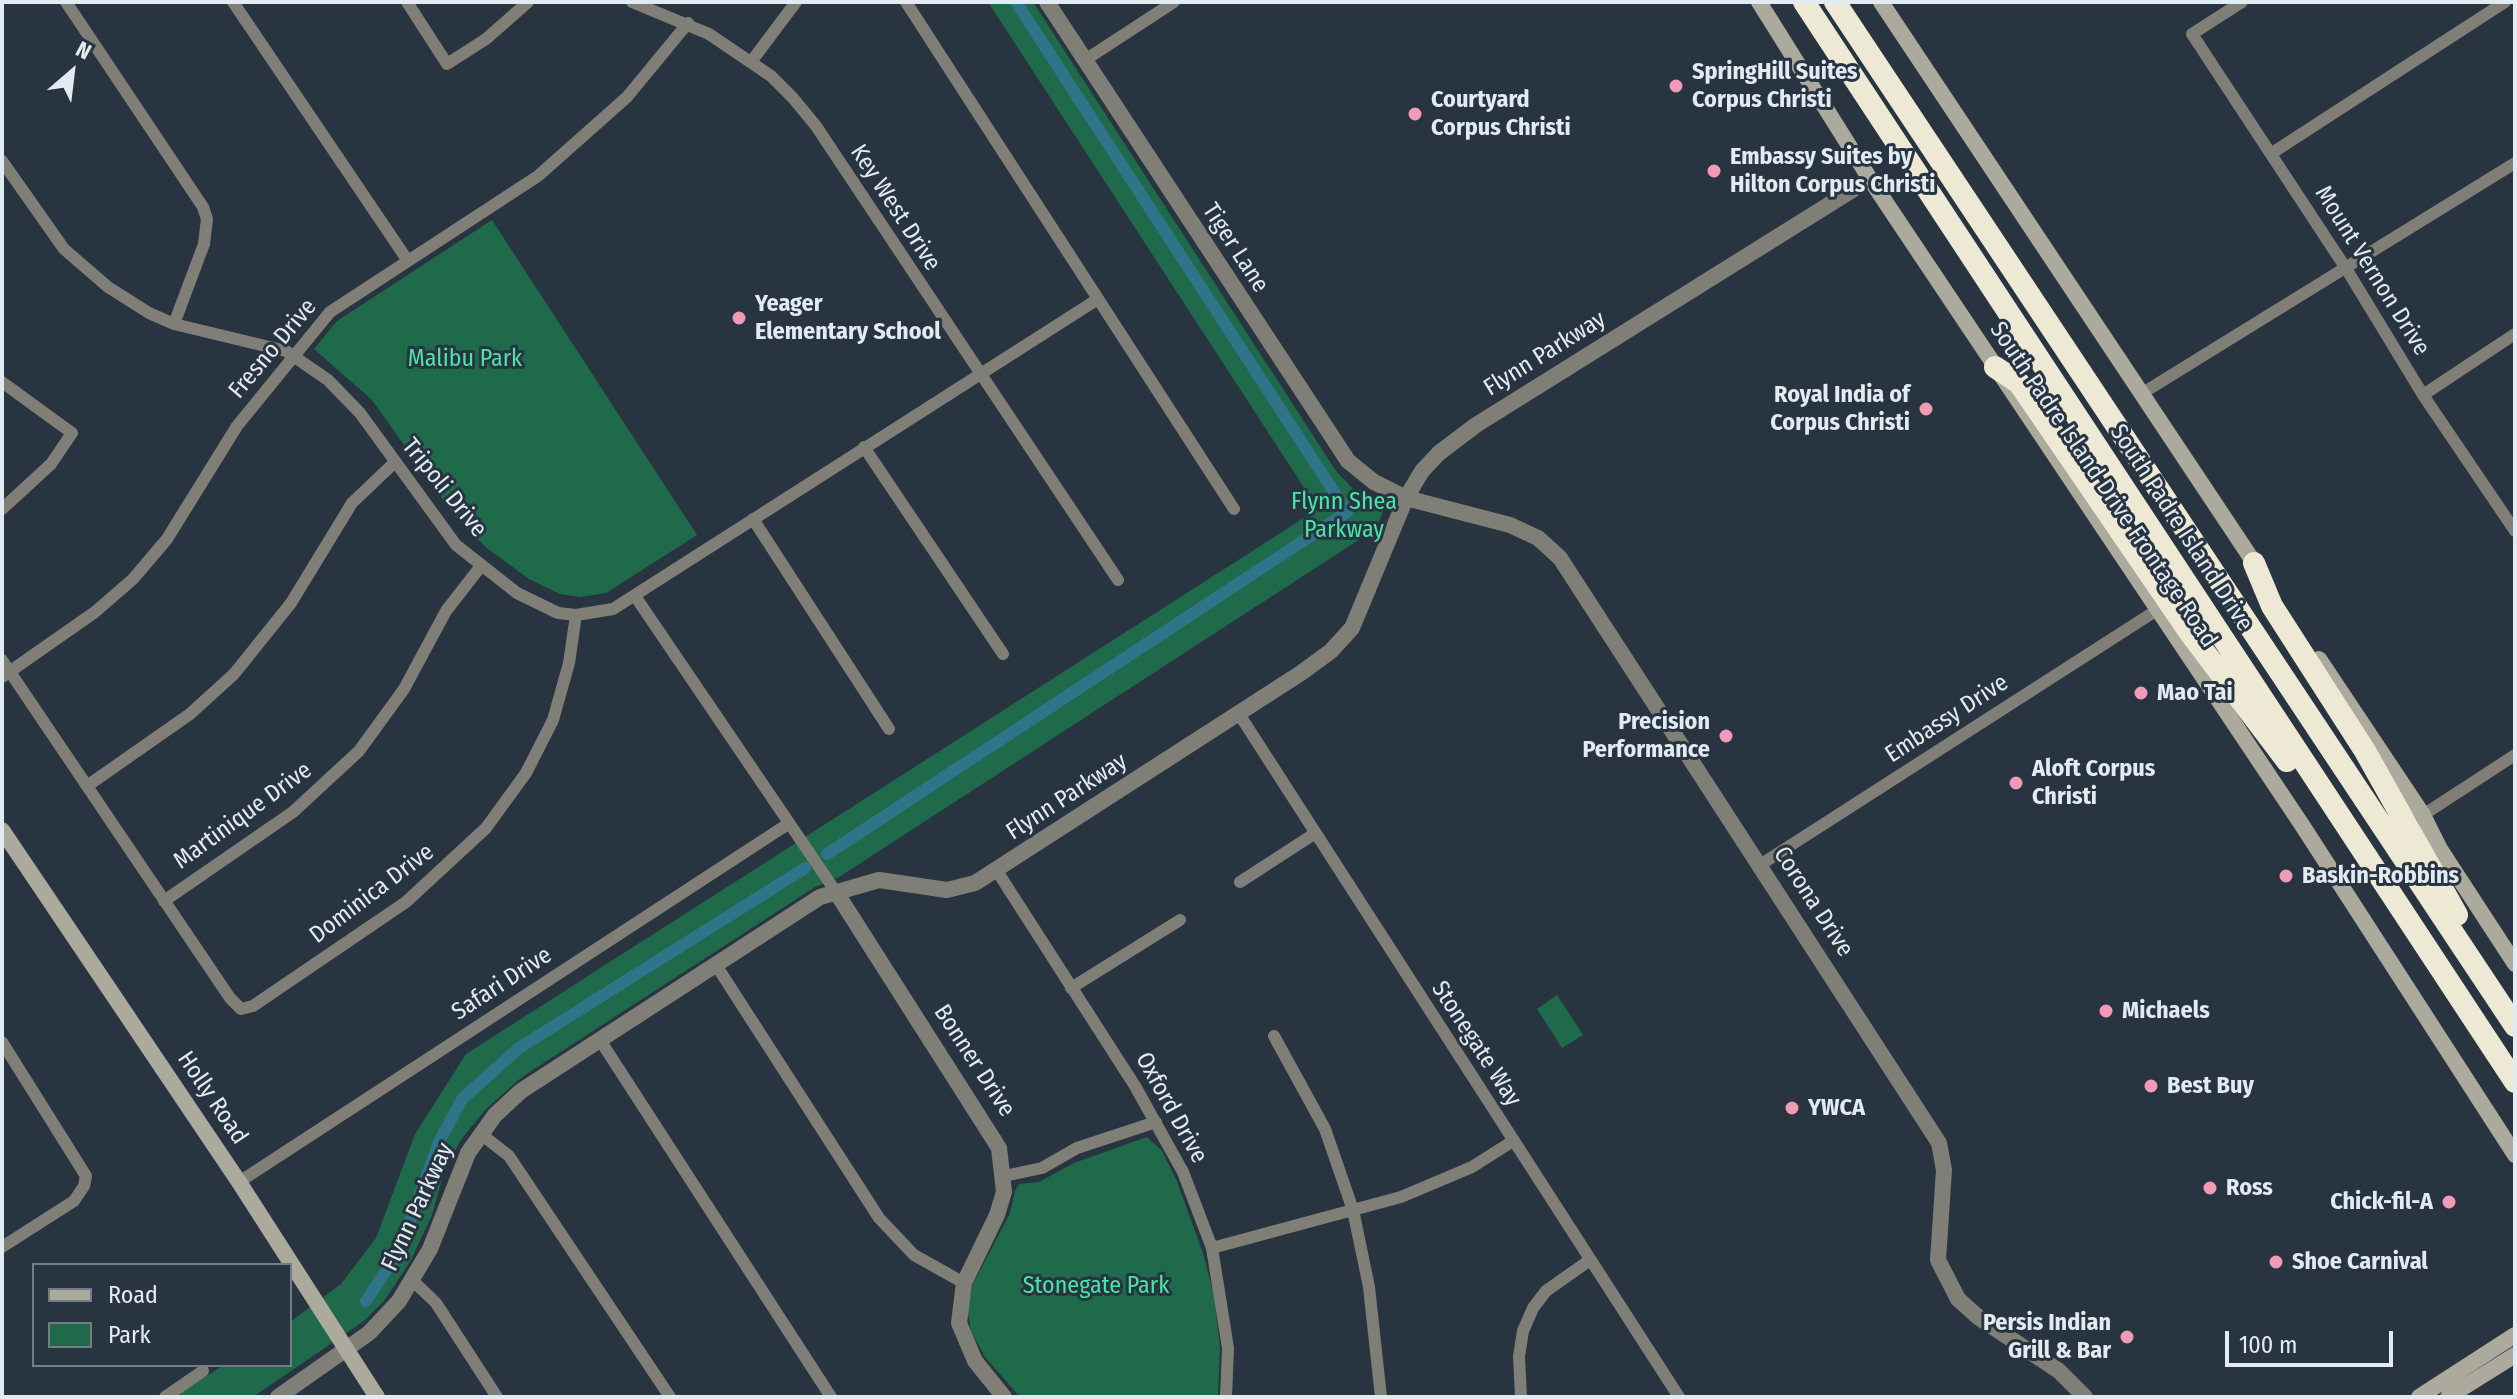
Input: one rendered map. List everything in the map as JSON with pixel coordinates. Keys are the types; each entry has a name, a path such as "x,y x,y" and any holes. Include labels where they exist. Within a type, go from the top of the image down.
{"highway":[{"name":"South Padre Island Drive","path":"1804,2 2515,1082"},
{"name":"South Padre Island Drive","path":"1835,2 2515,1026"},
{"path":"1995,367 2019,383 2235,694 2301,779 2329,800"},
{"path":"2254,563 2272,606 2365,751 2460,919 2515,1003"}],"main road":[{"name":"South Padre Island Drive Frontage Road","path":"1759,2 1870,179 2493,1116 2515,1155"},
{"path":"1881,2 2423,815 2440,849 2515,964"},
{"name":"Holly Road","path":"2,830 291,1263"},
{"path":"2493,1116 2515,1146"},
{"name":"Holly Road","path":"292,1265 377,1397"},
{"path":"2419,1397 2515,1335"},
{"path":"2448,1397 2515,1355"}],"street":[{"path":"66,2 203,207 207,219 204,244 174,324"},
{"path":"233,2 408,261"},
{"path":"407,2 447,64 486,39 528,2"},
{"name":"Key West Drive","path":"632,2 688,23 751,62 771,76 816,126 1118,580"},
{"path":"751,62 796,2"},
{"path":"906,2 1234,509"},
{"name":"Tiger Lane","path":"1047,2 1348,461 1374,482 1406,498"},
{"path":"1085,60 1174,2"},
{"name":"Mount Vernon Drive","path":"2242,2 2192,34 2347,270 2423,395 2515,531"},
{"path":"2272,153 2505,2"},
{"name":"Fresno Drive","path":"5,669 95,612 133,579 167,539 237,426 330,312 526,184 586,137 627,97 688,23"},
{"name":"Tripoli Drive","path":"2,161 64,249 108,287 149,313 174,324 273,346 294,355 345,396 434,519 481,566 541,607 576,615 613,609 635,596 1098,299"},
{"path":"2141,394 2347,270 2515,163"},
{"name":"Flynn Parkway","path":"278,1397 346,1350 384,1319 430,1249 460,1168 481,1134 521,1091 820,897 879,880 959,889 997,871 1239,714 1331,651 1352,628 1406,498 1422,471 1456,438 1870,179"},
{"path":"2423,395 2515,334"},
{"path":"2,382 72,433 51,464 2,509"},
{"path":"864,447 1003,654"},
{"path":"87,786 190,714 234,674 291,603 352,503 394,463"},
{"name":"Corona Drive","path":"1406,498 1510,525 1538,538 1560,558 1939,1143 1944,1170 1938,1260 1958,1299 1978,1317 2059,1371 2085,1397"},
{"path":"753,519 889,729"},
{"name":"Martinique Drive","path":"164,901 293,812 359,751 404,689 446,611 481,566"},
{"path":"635,596 836,892"},
{"name":"Embassy Drive","path":"1760,865 2157,610"},
{"name":"Dominica Drive","path":"164,901 230,998 241,1009 253,1006 406,902 486,828 526,773 553,720 569,663 576,615"},
{"path":"5,669 164,901"},
{"name":"Stonegate Way","path":"1239,714 1679,1397"},
{"path":"2423,815 2515,755"},
{"name":"Safari Drive","path":"239,1182 788,824"},
{"path":"1240,882 1314,834"},
{"name":"Oxford Drive","path":"997,871 1156,1122 1183,1172 1212,1248 1228,1348 1226,1397"},
{"name":"Bonner Drive","path":"836,892 990,1129 999,1148 1004,1176 997,1215 964,1283 959,1302 959,1323 965,1344 998,1395"},
{"path":"1071,988 1180,920"},
{"path":"716,965 879,1218 914,1255 964,1283"},
{"path":"1274,1036 1325,1129 1353,1210 1369,1287 1381,1397"},
{"path":"600,1040 831,1397"},
{"path":"2,1042 86,1176 84,1186 74,1201 2,1247"},
{"path":"1004,1176 1042,1168 1077,1148 1156,1122"},
{"path":"481,1134 509,1156 670,1397"},
{"path":"1212,1248 1353,1210 1439,1182 1513,1141"},
{"path":"1521,1397 1519,1356 1523,1331 1533,1308 1546,1291 1590,1260"},
{"path":"412,1280 436,1303 497,1397"},
{"path":"165,1397 203,1371"}],"green space":[{"name":"Flynn Shea Parkway","path":"988,2 1033,2 1336,471 1354,490 1383,511 1377,528 839,877 815,887 522,1077 485,1110 460,1141 444,1172 432,1215 411,1260 384,1301 364,1321 253,1397 174,1397 221,1367 292,1367 292,1321 341,1284 376,1238 415,1134 466,1054 1318,509"},
{"name":"Malibu Park","path":"492,220 697,535 606,593 580,597 560,594 529,579 488,549 457,519 372,400 314,349 337,321"},
{"path":"1557,995 1583,1035 1562,1048 1537,1009"},
{"name":"Stonegate Park","path":"1147,1137 1162,1151 1176,1179 1203,1253 1214,1296 1220,1348 1218,1397 1020,1397 985,1357 971,1331 967,1307 973,1284 1010,1213 1015,1191 1019,1184 1039,1182 1074,1163"}],"waterway":[{"path":"827,854 1347,512 1016,2"},
{"path":"366,1301 399,1251 439,1142 462,1099 519,1048 805,868"}],"place":[{"name":"SpringHill Suites Corpus Christi","path":"1676,86"},
{"name":"Courtyard Corpus Christi","path":"1415,114"},
{"name":"Embassy Suites by Hilton Corpus Christi","path":"1714,171"},
{"name":"Yeager Elementary School","path":"739,318"},
{"name":"Royal India of Corpus Christi","path":"1926,409"},
{"name":"Mao Tai","path":"2141,693"},
{"name":"Precision Performance","path":"1726,736"},
{"name":"Aloft Corpus Christi","path":"2016,783"},
{"name":"Baskin-Robbins","path":"2286,876"},
{"name":"Michaels","path":"2106,1011"},
{"name":"Best Buy","path":"2151,1086"},
{"name":"YWCA","path":"1792,1108"},
{"name":"Ross","path":"2210,1188"},
{"name":"Chick-fil-A","path":"2449,1202"},
{"name":"Shoe Carnival","path":"2276,1262"},
{"name":"Persis Indian Grill & Bar","path":"2127,1337"}]}
